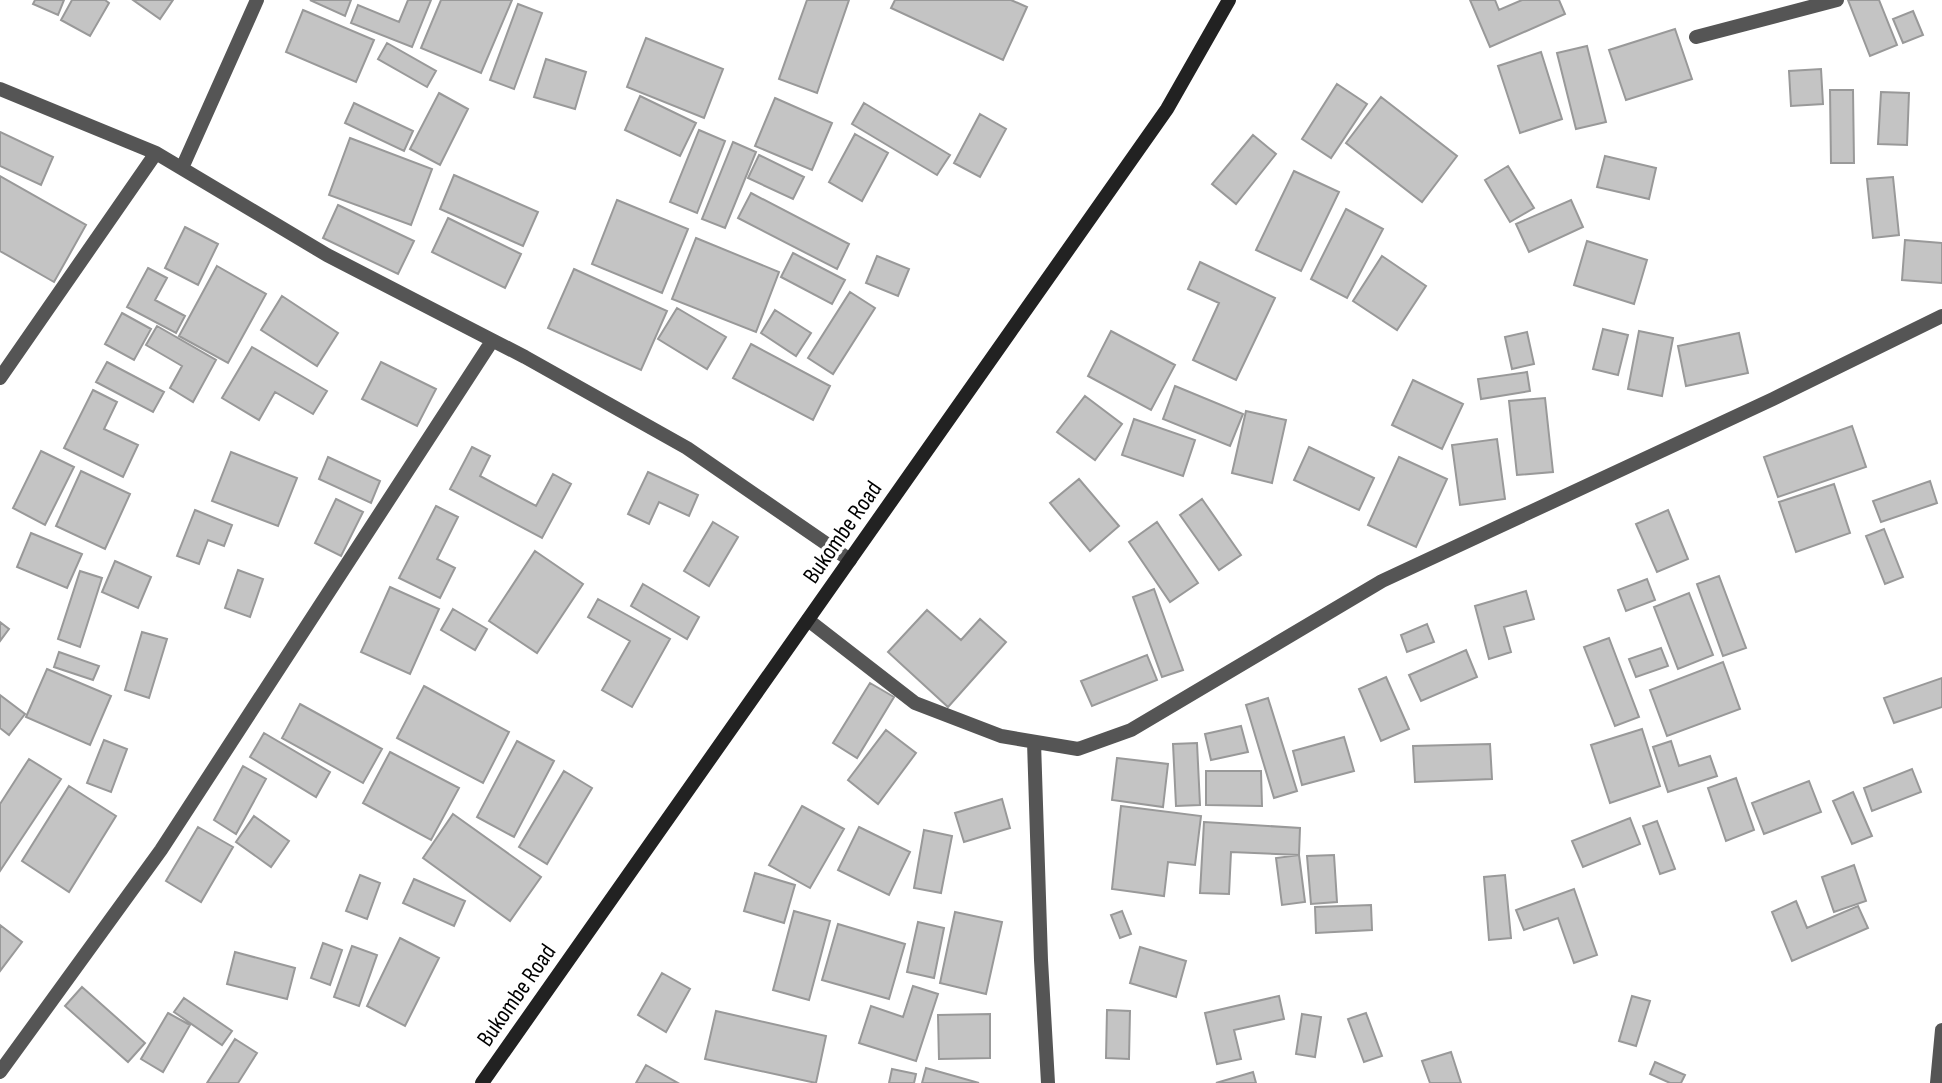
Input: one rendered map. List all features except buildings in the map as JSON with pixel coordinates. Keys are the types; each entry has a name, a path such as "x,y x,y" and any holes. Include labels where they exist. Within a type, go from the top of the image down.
{"main road":[{"name":"Bukombe Road","path":"482,1083 1167,109 1229,0"}],"street":[{"path":"182,168 257,0"},
{"path":"1696,37 1837,0"},
{"path":"0,89 156,153 327,255 492,341 687,448 850,560"},
{"path":"0,378 156,153"},
{"path":"808,620 915,703 1001,736 1078,749 1131,730 1382,581 1773,399 1942,316"},
{"path":"0,1072 161,850 492,341"},
{"path":"1034,742 1048,1083"},
{"path":"1937,1083 1942,1030"}]}
